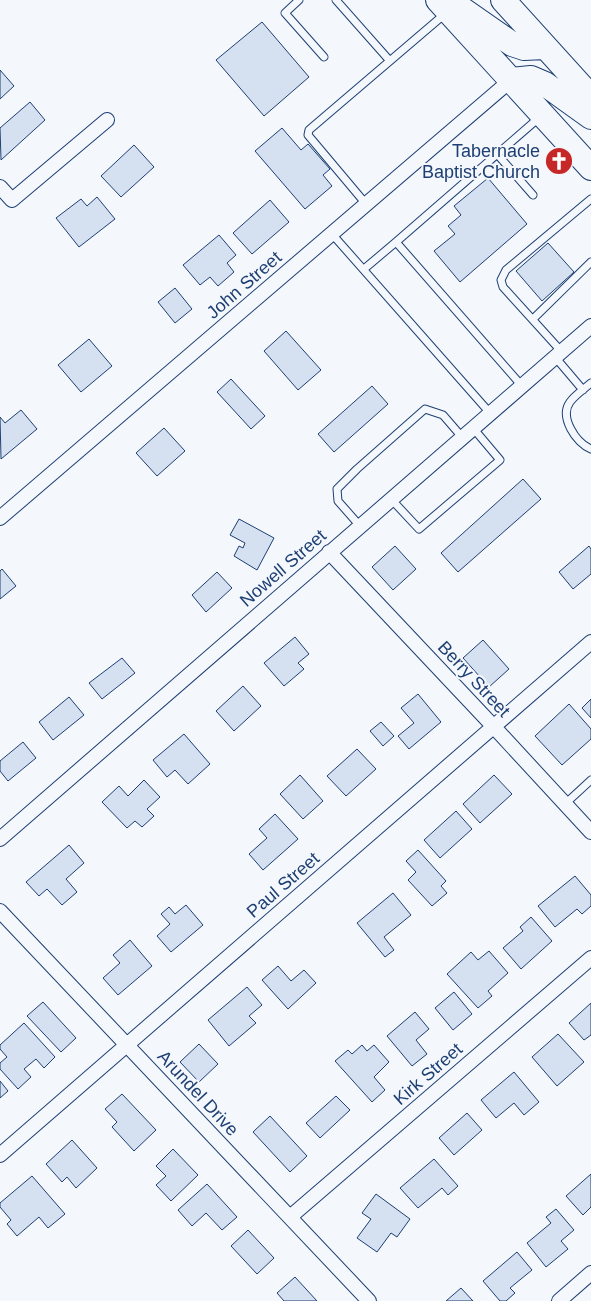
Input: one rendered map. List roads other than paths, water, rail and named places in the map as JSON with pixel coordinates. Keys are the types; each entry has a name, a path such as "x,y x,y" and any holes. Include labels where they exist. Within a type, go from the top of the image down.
{"highway":[{"path":"503,0 591,97"},
{"path":"445,4 512,44 524,48 546,46"},
{"path":"445,4 591,168"},
{"path":"511,80 531,78 545,84 591,117"}],"street":[{"name":"John Street","path":"0,518 511,80"},
{"path":"0,187 12,200 107,120"},
{"name":"Nowell Street","path":"0,839 591,326"},
{"name":"Berry Street","path":"329,552 591,832"},
{"name":"Paul Street","path":"0,1155 591,642"},
{"name":"Arundel Drive","path":"0,911 369,1301"},
{"name":"Kirk Street","path":"290,1218 591,958"},
{"path":"559,1301 591,1273"}],"lane":[{"path":"299,0 284,13 324,57"},
{"path":"336,0 390,61"},
{"path":"366,204 308,135 308,130 390,61 445,4"},
{"path":"364,269 542,114"},
{"path":"497,154 534,195"},
{"path":"583,390 532,319 502,286 501,280 506,270 591,199"},
{"path":"332,234 490,413"},
{"path":"396,242 522,386"},
{"path":"532,319 591,262"},
{"path":"591,383 569,403 566,416 570,428 580,441 591,449"},
{"path":"360,526 338,501 337,489 425,409 443,415 500,460 419,529 391,499"},
{"path":"565,804 591,780"}],"place":[{"name":"Tabernacle Baptist Church","path":"559,161"}]}
